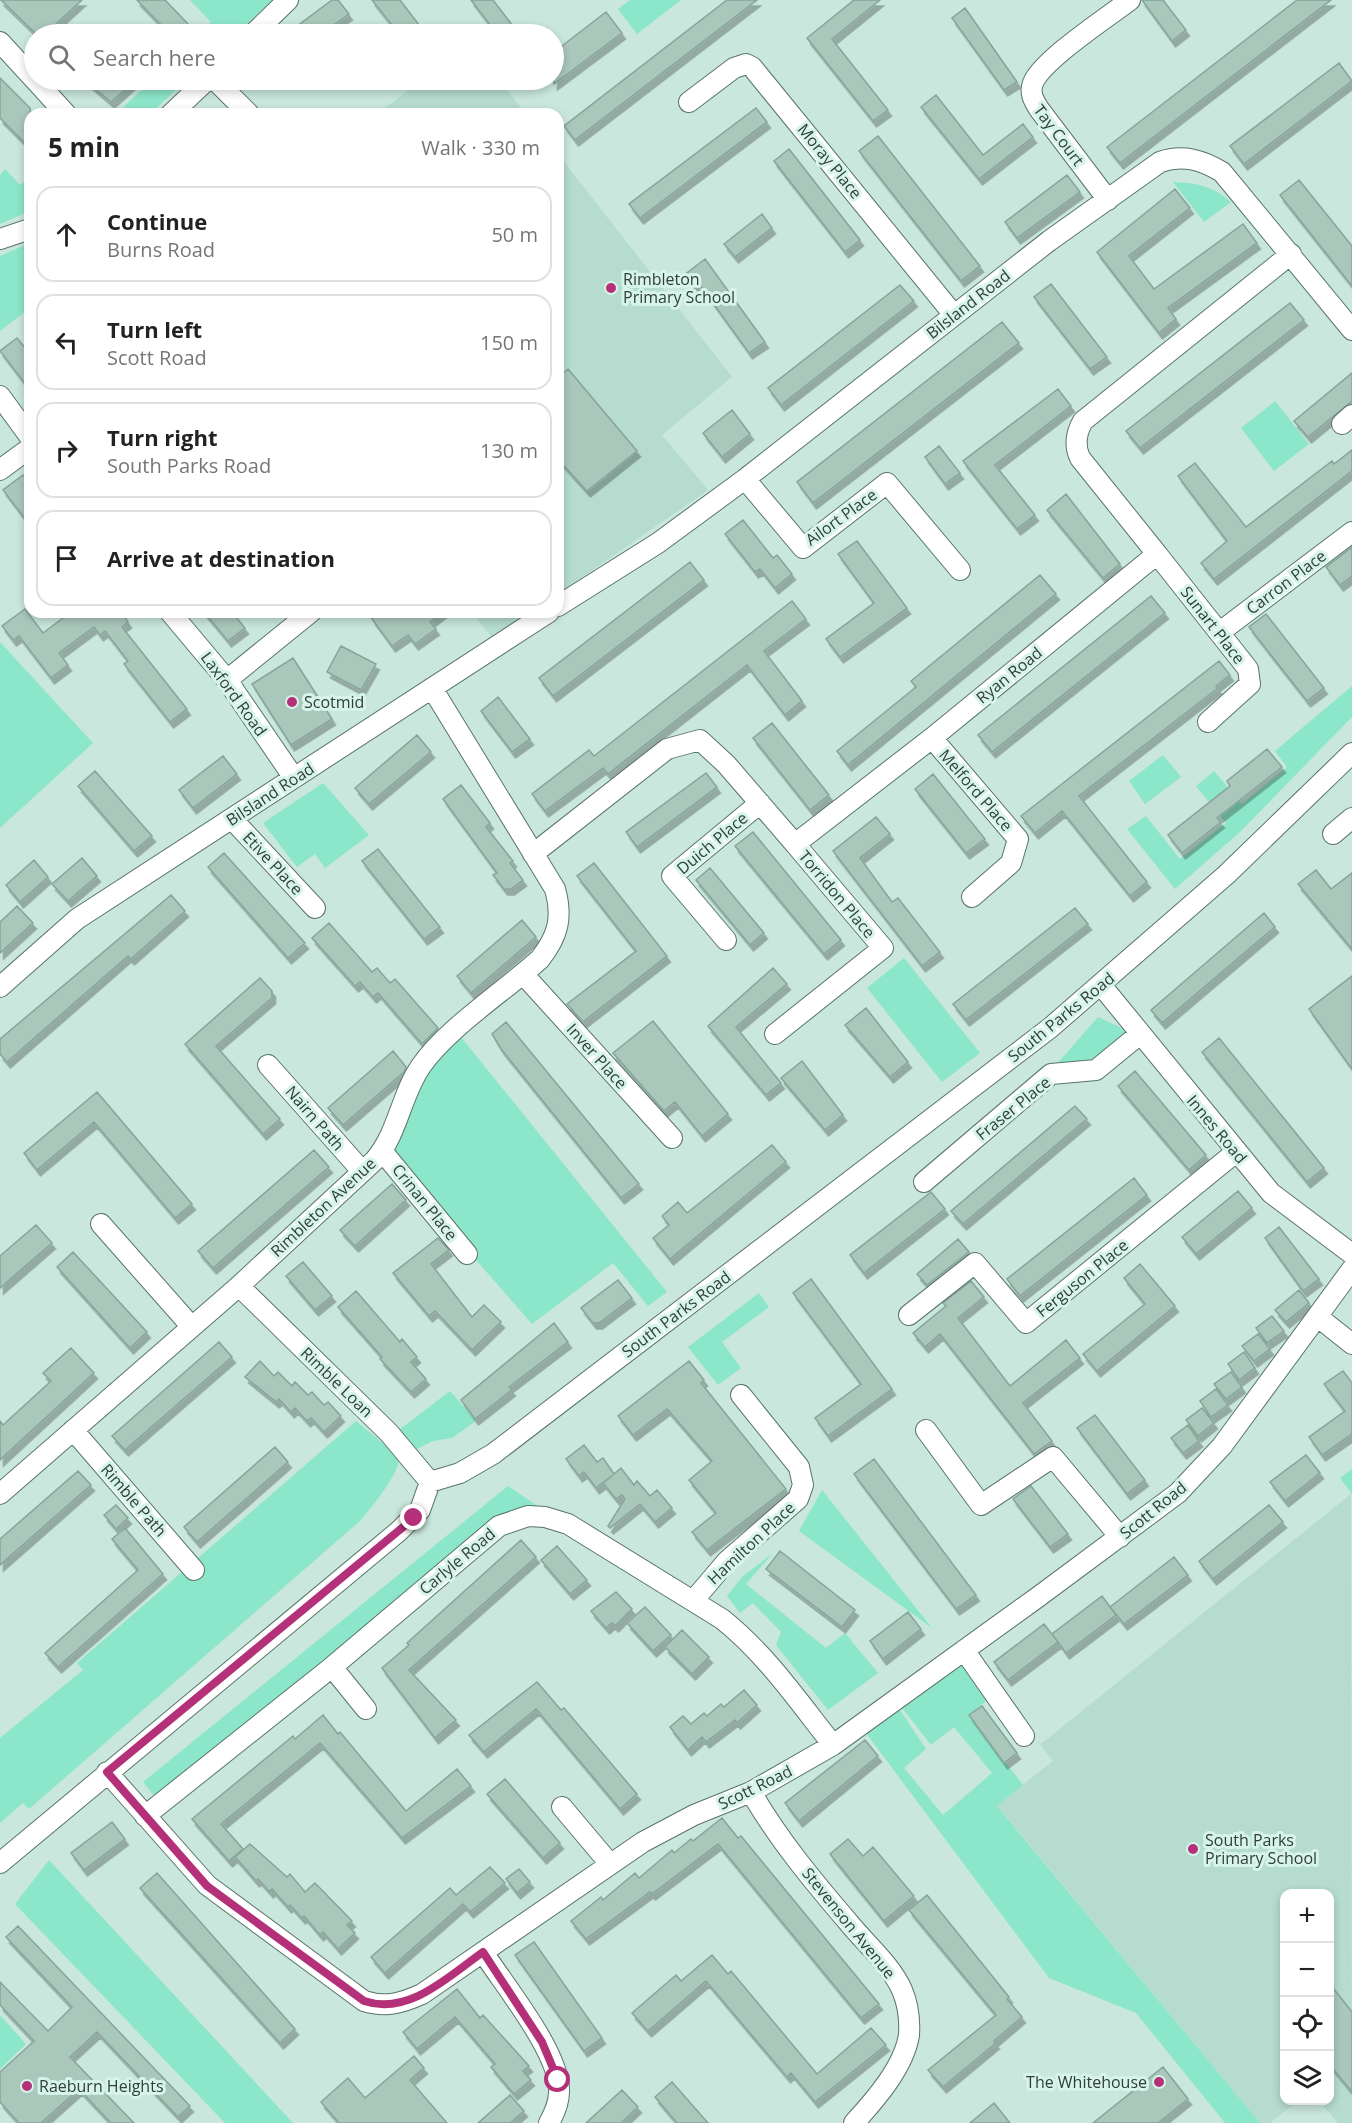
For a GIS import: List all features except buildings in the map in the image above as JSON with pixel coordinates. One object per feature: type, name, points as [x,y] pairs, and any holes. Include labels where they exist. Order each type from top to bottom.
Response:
[{"type":"street","points":[[263,24],[288,0]]},
{"type":"street","name":"Tay Court","points":[[1108,200],[1039,109],[1032,97],[1032,85],[1043,68],[1130,0]]},
{"type":"street","points":[[0,42],[24,67]]},
{"type":"street","name":"Moray Place","points":[[689,102],[734,68],[746,64],[752,67],[954,315]]},
{"type":"street","points":[[45,90],[61,108]]},
{"type":"street","points":[[177,108],[196,90]]},
{"type":"street","points":[[224,90],[243,108]]},
{"type":"street","name":"Bilsland Road","points":[[564,602],[658,543],[745,479],[1049,241],[1160,162],[1174,157],[1199,160],[1222,172],[1352,330]]},
{"type":"street","points":[[0,239],[24,231]]},
{"type":"street","points":[[1157,554],[1080,458],[1076,443],[1078,429],[1091,414],[1291,254]]},
{"type":"street","points":[[0,396],[24,429]]},
{"type":"street","points":[[0,470],[24,452]]},
{"type":"street","name":"Ailort Place","points":[[745,479],[803,548],[887,483],[960,570]]},
{"type":"street","name":"Carron Place","points":[[1220,632],[1352,532]]},
{"type":"street","name":"Sunart Place","points":[[1157,554],[1248,669],[1250,684],[1208,722]]},
{"type":"street","name":"Ryan Road","points":[[795,844],[932,738],[1157,554]]},
{"type":"street","name":"Laxford Road","points":[[176,618],[227,680],[294,778]]},
{"type":"street","points":[[227,680],[304,618]]},
{"type":"street","name":"Bilsland Road","points":[[0,987],[77,919],[540,618]]},
{"type":"street","name":"Rimbleton Avenue","points":[[0,1494],[239,1286],[362,1172],[382,1151],[422,1065],[445,1040],[540,959],[553,942],[560,922],[555,889],[432,688]]},
{"type":"street","name":"Melford Place","points":[[932,738],[1018,839],[1011,863],[972,897]]},
{"type":"street","points":[[533,854],[667,749],[699,740],[726,764],[795,844]]},
{"type":"street","name":"South Parks Road","points":[[430,1482],[460,1473],[493,1454],[991,1074],[1101,985],[1226,875],[1352,753]]},
{"type":"street","name":"Duich Place","points":[[726,940],[672,876],[760,803]]},
{"type":"street","points":[[1333,834],[1352,818]]},
{"type":"street","name":"Etive Place","points":[[232,819],[315,908]]},
{"type":"street","name":"Torridon Place","points":[[776,1034],[883,948],[795,844]]},
{"type":"street","name":"Inver Place","points":[[523,974],[672,1138]]},
{"type":"street","name":"Innes Road","points":[[1101,985],[1271,1193],[1352,1254]]},
{"type":"street","name":"Fraser Place","points":[[924,1182],[1052,1074],[1096,1070],[1140,1034]]},
{"type":"street","name":"Nairn Path","points":[[268,1065],[362,1172]]},
{"type":"street","name":"Crinan Place","points":[[382,1151],[467,1254]]},
{"type":"street","name":"Ferguson Place","points":[[909,1315],[975,1263],[1026,1323],[1236,1152]]},
{"type":"street","points":[[100,1224],[191,1326]]},
{"type":"street","name":"Scott Road","points":[[107,1772],[207,1886],[364,2001],[377,2005],[408,2000],[422,1994],[643,1842],[694,1815],[751,1792],[833,1745],[1120,1537],[1178,1492],[1222,1446],[1352,1269]]},
{"type":"street","name":"Rimble Loan","points":[[239,1286],[381,1425],[430,1482]]},
{"type":"street","points":[[1318,1317],[1352,1344]]},
{"type":"street","name":"Hamilton Place","points":[[693,1601],[727,1561],[785,1514],[802,1492],[802,1476],[799,1467],[741,1395]]},
{"type":"street","name":"Rimble Path","points":[[74,1430],[194,1570]]},
{"type":"street","points":[[926,1430],[981,1505],[1053,1457],[1120,1537]]},
{"type":"street","points":[[0,1863],[406,1524],[420,1510],[430,1482]]},
{"type":"street","name":"Carlyle Road","points":[[145,1816],[332,1667],[480,1540],[499,1526],[528,1516],[545,1517],[568,1524],[693,1601],[745,1637],[833,1745]]},
{"type":"street","points":[[964,1650],[1024,1736]]},
{"type":"street","points":[[332,1667],[366,1709]]},
{"type":"street","name":"Stevenson Avenue","points":[[751,1792],[764,1815],[816,1884],[894,1976],[907,2006],[909,2037],[902,2055],[876,2097],[854,2123]]},
{"type":"street","points":[[562,1807],[610,1864]]},
{"type":"street","points":[[483,1952],[542,2042],[556,2071],[559,2092],[549,2123]]},
{"type":"shaded area","points":[[409,90],[507,90],[521,108],[385,108]]},
{"type":"shaded area","name":"Rimbleton Primary School","points":[[564,162],[732,377],[662,435],[708,490],[564,590]]},
{"type":"shaded area","points":[[476,618],[521,618],[492,637]]},
{"type":"shaded area","name":"South Parks Primary School","points":[[1351,1494],[1352,2123],[1338,2123],[1322,2105],[1334,2105],[1334,1889],[1280,1889],[1280,2105],[1293,2105],[1270,2123],[1260,2123],[997,1805],[1053,1761],[1036,1739],[1041,1744]]},
{"type":"green space","points":[[190,0],[273,0],[247,24],[209,24],[211,22]]},
{"type":"green space","points":[[630,0],[681,0],[637,34],[618,9]]},
{"type":"green space","points":[[141,90],[176,90],[157,108],[122,108]]},
{"type":"green space","points":[[5,169],[20,185],[24,182],[24,214],[0,224],[0,175]]},
{"type":"green space","points":[[1173,182],[1204,186],[1231,202],[1204,222]]},
{"type":"green space","points":[[24,246],[24,313],[0,331],[0,256]]},
{"type":"green space","points":[[1275,401],[1309,444],[1274,471],[1241,428]]},
{"type":"green space","points":[[0,642],[93,743],[0,828]]},
{"type":"green space","points":[[1352,686],[1352,717],[1240,832],[1175,889],[1127,829],[1146,816],[1180,859],[1226,823],[1196,786],[1214,771],[1242,804],[1287,767],[1275,751]]},
{"type":"green space","points":[[1163,755],[1181,777],[1145,804],[1129,781]]},
{"type":"green space","points":[[323,783],[369,835],[325,868],[315,854],[297,867],[263,823]]},
{"type":"green space","points":[[904,958],[980,1053],[942,1082],[867,988]]},
{"type":"green space","points":[[1098,1017],[1128,1031],[1089,1064],[1055,1066]]},
{"type":"green space","points":[[456,1031],[667,1292],[648,1306],[613,1263],[532,1324],[476,1260],[467,1254],[382,1151],[412,1082]]},
{"type":"green space","points":[[759,1293],[769,1307],[722,1342],[741,1368],[718,1385],[688,1347]]},
{"type":"green space","points":[[450,1391],[476,1421],[452,1438],[433,1441],[415,1450],[399,1430]]},
{"type":"green space","points":[[356,1421],[398,1458],[398,1464],[391,1480],[361,1520],[29,1809],[23,1803],[0,1823],[0,1738],[83,1670],[77,1663]]},
{"type":"green space","points":[[1352,1469],[1352,1494],[1340,1478]]},
{"type":"green space","points":[[508,1486],[539,1507],[499,1517],[155,1797],[143,1782]]},
{"type":"green space","points":[[822,1490],[932,1628],[799,1531]]},
{"type":"green space","points":[[773,1553],[746,1584],[826,1648],[845,1633],[878,1673],[828,1710],[776,1645],[781,1632],[753,1603],[740,1613],[727,1596],[742,1577]]},
{"type":"green space","points":[[964,1650],[994,1694],[969,1716],[1023,1785],[997,1806],[1260,2123],[1225,2123],[1136,2013],[1049,1978],[860,1725],[894,1701],[926,1749],[904,1768],[943,1815],[992,1773],[954,1727],[931,1745],[896,1700]]},
{"type":"green space","points":[[49,1860],[293,2123],[225,2123],[15,1904]]},
{"type":"green space","points":[[0,2015],[26,2044],[0,2069]]},
{"type":"place","name":"Rimbleton Primary School","points":[[611,288]]},
{"type":"place","name":"Scotmid","points":[[292,702]]},
{"type":"place","name":"South Parks Primary School","points":[[1193,1849]]},
{"type":"place","name":"The Whitehouse","points":[[1159,2082]]},
{"type":"place","name":"Raeburn Heights","points":[[27,2086]]},
{"type":"route","points":[[414,1518],[107,1772],[207,1886],[364,2001],[377,2005],[393,2005],[408,2000],[422,1994],[483,1952],[542,2042],[550,2056],[558,2080]]}]
